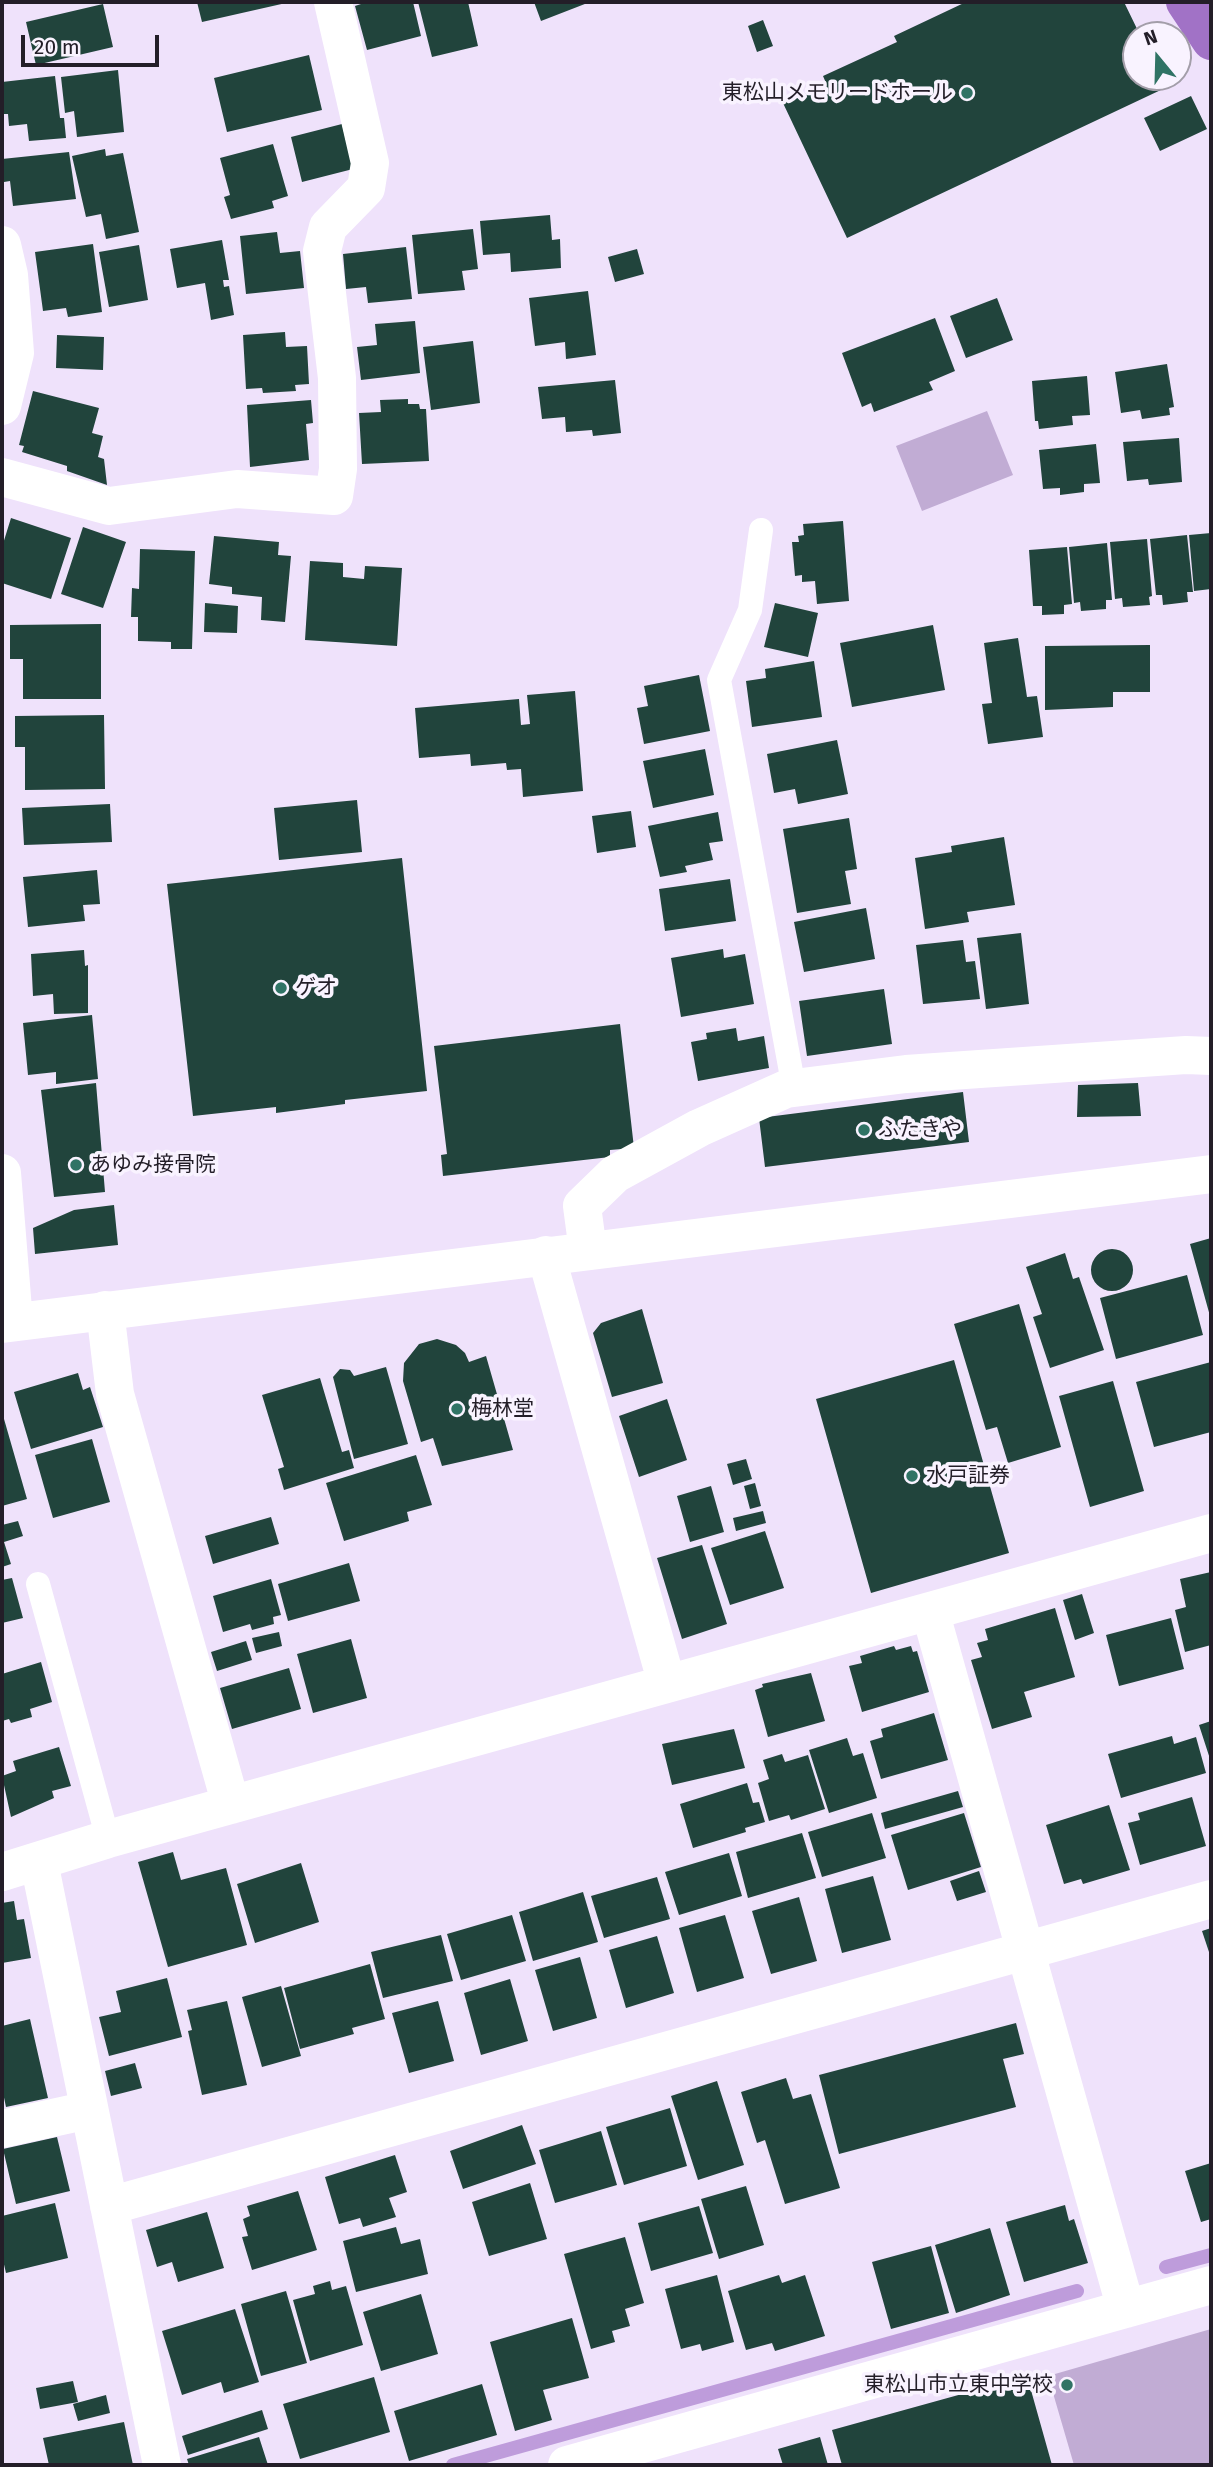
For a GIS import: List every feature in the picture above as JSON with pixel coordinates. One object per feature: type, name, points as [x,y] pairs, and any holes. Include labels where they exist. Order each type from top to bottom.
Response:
[{"type":"highway","points":[[1185,2],[1211,41]]},
{"type":"street","points":[[2,477],[108,506],[237,489],[334,496],[338,469],[337,378],[322,251],[328,227],[366,188],[370,163],[333,2]]},
{"type":"street","points":[[2,245],[9,275],[15,353],[2,407]]},
{"type":"street","points":[[589,1251],[582,1206],[615,1174],[699,1128],[794,1088],[906,1074],[1186,1055],[1211,1056]]},
{"type":"street","points":[[2,1173],[8,1323],[1211,1174]]},
{"type":"street","points":[[546,1255],[667,1684]]},
{"type":"street","points":[[104,1310],[116,1394],[231,1805]]},
{"type":"street","points":[[2,1872],[108,1839],[1211,1533]]},
{"type":"street","points":[[930,1611],[1126,2309]]},
{"type":"street","points":[[38,1862],[162,2465]]},
{"type":"street","points":[[109,2206],[1211,1899]]},
{"type":"street","points":[[2,2129],[89,2110]]},
{"type":"street","points":[[568,2465],[1211,2285]]},
{"type":"lane","points":[[761,530],[750,610],[719,680],[794,1088]]},
{"type":"lane","points":[[38,1584],[108,1839]]},
{"type":"shaded area","points":[[987,411],[1013,475],[922,511],[896,446]]},
{"type":"shaded area","points":[[1211,2329],[1211,2465],[1074,2465],[1048,2376]]},
{"type":"building","points":[[197,2],[286,2],[286,3],[202,22]]},
{"type":"building","points":[[367,2],[413,2],[421,36],[367,50],[355,6]]},
{"type":"building","points":[[418,2],[468,2],[478,46],[432,57]]},
{"type":"building","points":[[534,2],[590,2],[541,21]]},
{"type":"building","points":[[966,2],[1124,2],[1133,21],[1122,21],[1122,91],[1159,91],[847,238],[783,103],[826,83],[823,76],[897,42],[894,36]]},
{"type":"building","points":[[103,4],[113,47],[36,65],[26,22]]},
{"type":"building","points":[[763,20],[773,46],[757,52],[748,26]]},
{"type":"building","points":[[309,55],[322,110],[227,132],[214,78]]},
{"type":"building","points":[[118,70],[124,132],[77,137],[74,111],[65,113],[61,77]]},
{"type":"building","points":[[55,76],[60,118],[64,118],[66,138],[29,141],[27,124],[9,126],[8,114],[2,114],[2,82]]},
{"type":"building","points":[[1191,96],[1207,129],[1160,151],[1144,118]]},
{"type":"building","points":[[342,124],[353,169],[302,182],[291,137]]},
{"type":"building","points":[[273,144],[288,196],[272,201],[274,208],[231,219],[224,197],[230,195],[220,158]]},
{"type":"building","points":[[105,149],[106,156],[123,153],[139,232],[106,239],[101,214],[86,217],[72,156]]},
{"type":"building","points":[[69,152],[76,199],[13,206],[10,181],[4,182],[2,159]]},
{"type":"building","points":[[550,215],[552,240],[560,239],[561,268],[511,272],[510,253],[483,255],[480,221]]},
{"type":"building","points":[[473,229],[478,269],[462,271],[465,290],[418,294],[412,235]]},
{"type":"building","points":[[277,232],[280,253],[300,251],[304,288],[246,294],[240,236]]},
{"type":"building","points":[[222,240],[229,280],[223,280],[224,287],[229,286],[234,315],[211,320],[205,283],[177,288],[170,249]]},
{"type":"building","points":[[93,244],[102,312],[68,317],[66,308],[43,311],[35,252]]},
{"type":"building","points":[[139,245],[148,300],[109,307],[99,252]]},
{"type":"building","points":[[406,247],[412,299],[368,303],[366,287],[346,289],[343,254]]},
{"type":"building","points":[[637,249],[644,274],[615,282],[608,257]]},
{"type":"building","points":[[588,291],[596,355],[566,359],[565,342],[535,346],[529,298]]},
{"type":"building","points":[[997,298],[1013,340],[966,358],[950,316]]},
{"type":"building","points":[[935,318],[955,371],[929,382],[933,390],[874,412],[871,403],[862,407],[842,353]]},
{"type":"building","points":[[415,321],[420,373],[361,380],[357,347],[377,345],[375,324]]},
{"type":"building","points":[[285,332],[286,347],[307,346],[309,384],[295,385],[296,391],[263,393],[262,388],[246,389],[243,335]]},
{"type":"building","points":[[57,335],[104,337],[103,370],[56,368]]},
{"type":"building","points":[[473,341],[480,403],[431,410],[423,347]]},
{"type":"building","points":[[1167,364],[1174,407],[1169,408],[1170,415],[1142,419],[1140,410],[1121,413],[1115,372]]},
{"type":"building","points":[[1087,376],[1090,415],[1072,416],[1073,425],[1039,429],[1038,421],[1035,421],[1032,381]]},
{"type":"building","points":[[615,380],[621,433],[593,436],[592,430],[566,432],[565,417],[542,419],[538,387]]},
{"type":"building","points":[[33,391],[99,408],[92,433],[103,436],[98,457],[104,459],[107,485],[67,471],[67,466],[22,452],[24,446],[19,445]]},
{"type":"building","points":[[408,399],[408,404],[419,404],[420,409],[426,409],[429,461],[362,464],[359,413],[381,412],[380,400]]},
{"type":"building","points":[[311,400],[313,423],[306,424],[309,460],[250,467],[247,405]]},
{"type":"building","points":[[1179,438],[1182,482],[1149,485],[1148,479],[1127,481],[1123,442]]},
{"type":"building","points":[[1096,444],[1100,483],[1084,484],[1084,492],[1060,495],[1060,488],[1043,489],[1039,450]]},
{"type":"building","points":[[11,518],[71,538],[51,599],[2,583],[2,547]]},
{"type":"building","points":[[843,521],[849,601],[817,604],[815,581],[802,582],[802,575],[795,576],[792,542],[799,542],[798,536],[804,535],[803,524]]},
{"type":"building","points":[[83,527],[126,542],[103,608],[61,594]]},
{"type":"building","points":[[1211,533],[1211,589],[1194,591],[1189,535]]},
{"type":"building","points":[[1187,535],[1193,592],[1187,592],[1188,602],[1163,605],[1162,595],[1156,595],[1150,539]]},
{"type":"building","points":[[214,536],[279,542],[278,555],[291,556],[285,622],[261,620],[262,597],[232,594],[232,587],[209,584]]},
{"type":"building","points":[[1147,539],[1152,596],[1149,597],[1150,605],[1123,607],[1122,598],[1115,599],[1110,542]]},
{"type":"building","points":[[1107,543],[1112,600],[1106,600],[1106,609],[1081,611],[1080,602],[1074,603],[1069,547]]},
{"type":"building","points":[[1067,547],[1072,604],[1064,605],[1064,614],[1042,615],[1042,606],[1033,606],[1029,550]]},
{"type":"building","points":[[140,549],[195,551],[192,649],[171,649],[171,642],[138,641],[138,617],[131,617],[132,588],[139,589]]},
{"type":"building","points":[[310,561],[343,563],[343,577],[364,579],[365,566],[402,568],[397,646],[305,640]]},
{"type":"building","points":[[205,603],[238,606],[237,633],[204,632]]},
{"type":"building","points":[[775,603],[818,613],[808,657],[764,647]]},
{"type":"building","points":[[101,624],[101,699],[23,699],[23,659],[10,659],[10,625]]},
{"type":"building","points":[[933,625],[945,690],[852,707],[840,643]]},
{"type":"building","points":[[1018,638],[1027,697],[1037,696],[1043,737],[988,744],[982,704],[992,703],[984,643]]},
{"type":"building","points":[[1150,645],[1150,692],[1113,692],[1113,707],[1045,710],[1045,646]]},
{"type":"building","points":[[814,661],[822,717],[752,727],[746,681],[766,678],[765,669]]},
{"type":"building","points":[[699,675],[710,731],[644,744],[637,708],[648,706],[644,686]]},
{"type":"building","points":[[575,691],[583,791],[523,797],[521,769],[507,770],[506,763],[471,766],[470,754],[419,758],[415,708],[519,699],[521,725],[530,724],[527,695]]},
{"type":"building","points":[[104,715],[105,789],[25,790],[25,747],[15,747],[15,716]]},
{"type":"building","points":[[837,740],[848,794],[798,804],[795,789],[774,793],[767,754]]},
{"type":"building","points":[[705,749],[714,795],[653,808],[643,761]]},
{"type":"building","points":[[357,800],[362,852],[279,860],[274,808]]},
{"type":"building","points":[[110,804],[112,842],[24,845],[22,808]]},
{"type":"building","points":[[631,811],[636,847],[597,853],[592,816]]},
{"type":"building","points":[[718,812],[723,841],[709,843],[713,860],[685,866],[687,872],[660,877],[648,826]]},
{"type":"building","points":[[849,818],[857,869],[845,871],[851,904],[797,913],[783,829]]},
{"type":"building","points":[[1004,837],[1015,905],[967,912],[969,922],[925,929],[915,858],[952,852],[951,846]]},
{"type":"building","points":[[402,858],[427,1091],[345,1100],[345,1104],[276,1113],[276,1107],[193,1116],[167,884]]},
{"type":"building","points":[[97,870],[100,904],[83,905],[85,921],[28,927],[23,877]]},
{"type":"building","points":[[730,879],[736,921],[665,931],[659,889]]},
{"type":"building","points":[[866,908],[875,959],[804,972],[794,922]]},
{"type":"building","points":[[1021,933],[1029,1004],[986,1009],[977,938]]},
{"type":"building","points":[[963,940],[966,962],[975,961],[980,999],[923,1004],[916,945]]},
{"type":"building","points":[[723,949],[724,958],[745,954],[754,1004],[681,1017],[671,958]]},
{"type":"building","points":[[84,950],[85,966],[88,965],[88,1013],[54,1014],[53,994],[33,996],[31,954]]},
{"type":"building","points":[[884,989],[892,1044],[807,1056],[799,1001]]},
{"type":"building","points":[[92,1015],[98,1079],[56,1084],[56,1072],[28,1075],[23,1023]]},
{"type":"building","points":[[620,1024],[634,1148],[610,1150],[610,1157],[443,1176],[441,1155],[447,1154],[434,1046]]},
{"type":"building","points":[[736,1028],[738,1041],[764,1036],[769,1068],[698,1081],[691,1042],[707,1039],[706,1033]]},
{"type":"building","name":"あゆみ接骨院","points":[[96,1083],[105,1192],[54,1197],[41,1090]]},
{"type":"building","points":[[1138,1083],[1141,1116],[1077,1117],[1078,1085]]},
{"type":"building","name":"ふたきや","points":[[963,1092],[969,1142],[765,1167],[759,1118]]},
{"type":"building","points":[[114,1205],[118,1245],[35,1254],[33,1228],[74,1210]]},
{"type":"building","points":[[1211,1238],[1211,1316],[1210,1316],[1190,1244]]},
{"type":"building","points":[[1112,1249],[1127,1255],[1133,1270],[1127,1285],[1112,1291],[1097,1285],[1091,1270],[1097,1255]]},
{"type":"building","points":[[1065,1253],[1073,1279],[1079,1277],[1104,1350],[1050,1368],[1033,1317],[1042,1314],[1026,1267]]},
{"type":"building","points":[[1187,1275],[1203,1335],[1116,1359],[1100,1298]]},
{"type":"building","points":[[1019,1304],[1061,1447],[1008,1463],[997,1427],[986,1430],[954,1324]]},
{"type":"building","points":[[642,1309],[663,1383],[612,1397],[593,1333],[601,1323]]},
{"type":"building","name":"梅林堂","points":[[437,1339],[456,1345],[465,1353],[469,1362],[486,1356],[513,1450],[442,1466],[433,1438],[421,1442],[403,1381],[404,1363],[419,1344]]},
{"type":"building","name":"水戸証券","points":[[954,1360],[1009,1553],[871,1593],[816,1399]]},
{"type":"building","points":[[1211,1362],[1211,1432],[1154,1447],[1136,1382]]},
{"type":"building","points":[[386,1367],[408,1444],[354,1459],[333,1377],[340,1369],[350,1370],[354,1376]]},
{"type":"building","points":[[78,1373],[83,1390],[90,1387],[103,1427],[31,1449],[14,1392]]},
{"type":"building","points":[[320,1378],[342,1452],[349,1450],[354,1468],[284,1490],[278,1469],[284,1467],[262,1395]]},
{"type":"building","points":[[1113,1381],[1144,1491],[1090,1507],[1059,1396]]},
{"type":"building","points":[[667,1399],[687,1460],[639,1477],[619,1416]]},
{"type":"building","points":[[2,1412],[27,1499],[2,1506]]},
{"type":"building","points":[[92,1439],[110,1502],[53,1518],[35,1455]]},
{"type":"building","points":[[416,1455],[432,1505],[407,1512],[409,1521],[344,1541],[326,1483]]},
{"type":"building","points":[[746,1459],[752,1479],[733,1485],[727,1464]]},
{"type":"building","points":[[755,1483],[761,1506],[750,1509],[744,1486]]},
{"type":"building","points":[[711,1486],[724,1532],[690,1542],[677,1496]]},
{"type":"building","points":[[763,1511],[766,1523],[736,1531],[733,1518]]},
{"type":"building","points":[[271,1517],[279,1544],[213,1564],[205,1536]]},
{"type":"building","points":[[18,1521],[23,1536],[4,1542],[11,1564],[2,1567],[2,1525]]},
{"type":"building","points":[[765,1531],[784,1588],[730,1605],[711,1548]]},
{"type":"building","points":[[702,1545],[727,1624],[682,1639],[657,1558]]},
{"type":"building","points":[[349,1563],[360,1601],[288,1621],[278,1584]]},
{"type":"building","points":[[1211,1572],[1211,1645],[1185,1652],[1175,1610],[1186,1607],[1180,1579]]},
{"type":"building","points":[[12,1578],[23,1618],[2,1623],[2,1580]]},
{"type":"building","points":[[271,1579],[281,1615],[273,1617],[274,1624],[252,1630],[250,1624],[223,1632],[213,1596]]},
{"type":"building","points":[[1082,1594],[1094,1633],[1075,1640],[1063,1600]]},
{"type":"building","points":[[1055,1608],[1075,1677],[1024,1692],[1032,1717],[992,1729],[971,1660],[982,1657],[977,1643],[988,1640],[985,1629]]},
{"type":"building","points":[[1171,1618],[1184,1669],[1119,1686],[1106,1635]]},
{"type":"building","points":[[279,1632],[282,1646],[256,1653],[252,1638]]},
{"type":"building","points":[[351,1639],[367,1698],[313,1713],[297,1654]]},
{"type":"building","points":[[246,1641],[252,1660],[217,1671],[211,1652]]},
{"type":"building","points":[[894,1646],[896,1650],[911,1646],[913,1652],[917,1651],[929,1692],[862,1712],[849,1666],[862,1663],[860,1656]]},
{"type":"building","points":[[41,1662],[52,1702],[30,1709],[32,1717],[11,1723],[9,1719],[2,1721],[2,1674]]},
{"type":"building","points":[[289,1668],[301,1709],[232,1729],[220,1688]]},
{"type":"building","points":[[811,1673],[825,1721],[768,1737],[755,1690],[763,1687],[762,1684]]},
{"type":"building","points":[[934,1713],[948,1760],[881,1779],[870,1741],[883,1737],[881,1729]]},
{"type":"building","points":[[1211,1721],[1211,1762],[1199,1725]]},
{"type":"building","points":[[734,1729],[745,1768],[672,1785],[662,1744]]},
{"type":"building","points":[[1172,1736],[1174,1744],[1196,1737],[1206,1773],[1121,1798],[1108,1754]]},
{"type":"building","points":[[847,1738],[853,1756],[863,1753],[877,1798],[829,1813],[809,1750]]},
{"type":"building","points":[[59,1747],[71,1786],[52,1791],[54,1798],[11,1817],[2,1776],[16,1771],[13,1761]]},
{"type":"building","points":[[782,1754],[785,1762],[808,1755],[825,1809],[791,1820],[789,1815],[769,1821],[758,1783],[769,1779],[763,1760]]},
{"type":"building","points":[[747,1783],[753,1803],[759,1802],[765,1822],[745,1828],[746,1832],[693,1848],[680,1804]]},
{"type":"building","points":[[958,1791],[963,1807],[885,1829],[881,1813]]},
{"type":"building","points":[[1192,1797],[1206,1846],[1140,1865],[1128,1823],[1140,1820],[1138,1813]]},
{"type":"building","points":[[1109,1805],[1130,1870],[1083,1884],[1081,1879],[1064,1884],[1046,1825]]},
{"type":"building","points":[[872,1813],[886,1858],[822,1877],[808,1832]]},
{"type":"building","points":[[964,1813],[981,1867],[908,1890],[891,1835]]},
{"type":"building","points":[[802,1833],[816,1878],[748,1898],[736,1852]]},
{"type":"building","points":[[173,1852],[181,1880],[226,1868],[247,1945],[168,1967],[138,1862]]},
{"type":"building","points":[[729,1853],[742,1896],[679,1915],[665,1872]]},
{"type":"building","points":[[301,1863],[319,1922],[255,1943],[237,1884]]},
{"type":"building","points":[[979,1871],[986,1892],[957,1901],[950,1881]]},
{"type":"building","points":[[873,1876],[891,1940],[842,1953],[825,1889]]},
{"type":"building","points":[[657,1877],[670,1919],[604,1938],[591,1896]]},
{"type":"building","points":[[583,1892],[598,1942],[533,1961],[519,1912]]},
{"type":"building","points":[[799,1897],[817,1961],[771,1974],[752,1911]]},
{"type":"building","points":[[14,1901],[17,1920],[24,1919],[31,1958],[2,1963],[2,1903]]},
{"type":"building","points":[[512,1915],[526,1961],[461,1980],[447,1934]]},
{"type":"building","points":[[725,1915],[744,1978],[697,1992],[679,1928]]},
{"type":"building","points":[[1211,1928],[1211,1958],[1202,1931]]},
{"type":"building","points":[[441,1935],[453,1981],[383,1998],[371,1952]]},
{"type":"building","points":[[657,1936],[674,1993],[626,2008],[609,1950]]},
{"type":"building","points":[[580,1957],[597,2018],[553,2031],[535,1970]]},
{"type":"building","points":[[370,1964],[385,2019],[352,2028],[354,2034],[300,2049],[284,1988]]},
{"type":"building","points":[[167,1978],[182,2037],[109,2056],[99,2017],[121,2012],[116,1991]]},
{"type":"building","points":[[510,1979],[528,2041],[481,2055],[464,1993]]},
{"type":"building","points":[[281,1986],[301,2056],[262,2067],[242,1997]]},
{"type":"building","points":[[227,2001],[247,2085],[202,2095],[188,2031],[192,2030],[187,2010]]},
{"type":"building","points":[[438,2001],[454,2061],[409,2073],[392,2013]]},
{"type":"building","points":[[30,2019],[48,2098],[6,2107],[2,2088],[2,2026]]},
{"type":"building","points":[[1016,2023],[1024,2054],[1003,2059],[1016,2107],[839,2154],[819,2075]]},
{"type":"building","points":[[135,2063],[142,2088],[111,2096],[105,2071]]},
{"type":"building","points":[[786,2078],[793,2099],[811,2094],[840,2188],[785,2204],[765,2140],[757,2143],[741,2092]]},
{"type":"building","points":[[717,2081],[744,2165],[698,2180],[671,2096]]},
{"type":"building","points":[[670,2108],[687,2166],[624,2185],[606,2127]]},
{"type":"building","points":[[522,2125],[536,2164],[463,2189],[450,2151]]},
{"type":"building","points":[[601,2131],[617,2185],[555,2203],[539,2150]]},
{"type":"building","points":[[57,2137],[70,2191],[16,2204],[3,2149]]},
{"type":"building","points":[[395,2155],[407,2192],[389,2198],[396,2217],[363,2227],[360,2218],[339,2224],[325,2177]]},
{"type":"building","points":[[1211,2163],[1211,2219],[1201,2222],[1185,2171]]},
{"type":"building","points":[[530,2183],[547,2239],[489,2256],[472,2202]]},
{"type":"building","points":[[746,2186],[764,2245],[719,2259],[701,2199]]},
{"type":"building","points":[[298,2191],[317,2250],[252,2270],[242,2237],[248,2236],[243,2219],[250,2216],[247,2206]]},
{"type":"building","points":[[55,2203],[68,2258],[6,2273],[2,2256],[2,2216]]},
{"type":"building","points":[[1065,2205],[1069,2221],[1074,2219],[1088,2263],[1024,2282],[1006,2222]]},
{"type":"building","points":[[699,2206],[713,2253],[651,2271],[638,2223]]},
{"type":"building","points":[[207,2212],[224,2268],[178,2282],[172,2262],[157,2267],[146,2230]]},
{"type":"building","points":[[396,2227],[401,2244],[420,2239],[428,2274],[356,2292],[343,2241]]},
{"type":"building","points":[[990,2228],[1010,2295],[956,2313],[935,2245]]},
{"type":"building","points":[[625,2237],[644,2303],[625,2309],[630,2326],[612,2331],[615,2342],[591,2349],[564,2254]]},
{"type":"building","points":[[931,2246],[949,2313],[891,2329],[872,2262]]},
{"type":"building","points":[[717,2275],[734,2342],[702,2351],[700,2344],[681,2349],[665,2289]]},
{"type":"building","points":[[779,2275],[782,2283],[805,2275],[825,2336],[775,2351],[772,2343],[746,2350],[728,2291]]},
{"type":"building","points":[[330,2281],[332,2290],[346,2286],[363,2345],[310,2361],[293,2300],[315,2294],[313,2286]]},
{"type":"building","points":[[286,2291],[307,2363],[261,2376],[241,2304]]},
{"type":"building","points":[[421,2294],[438,2354],[381,2371],[363,2312]]},
{"type":"building","points":[[235,2309],[259,2382],[224,2393],[221,2382],[182,2395],[162,2331]]},
{"type":"building","points":[[572,2318],[589,2378],[543,2390],[552,2420],[515,2431],[490,2342]]},
{"type":"building","points":[[1027,2376],[1052,2465],[842,2465],[832,2430]]},
{"type":"building","points":[[374,2377],[390,2432],[300,2459],[283,2404]]},
{"type":"building","points":[[73,2381],[78,2402],[40,2409],[36,2388]]},
{"type":"building","points":[[482,2384],[497,2435],[409,2461],[394,2411]]},
{"type":"building","points":[[106,2395],[110,2413],[78,2421],[73,2404]]},
{"type":"building","points":[[262,2410],[268,2429],[188,2455],[182,2436]]},
{"type":"building","points":[[124,2422],[133,2465],[49,2465],[43,2438]]},
{"type":"building","points":[[259,2437],[268,2465],[189,2465],[187,2459]]},
{"type":"building","points":[[820,2437],[828,2465],[783,2465],[778,2449]]},
{"type":"waterway","points":[[1166,2267],[1211,2255]]},
{"type":"waterway","points":[[453,2465],[1077,2291]]},
{"type":"place","name":"東松山メモリードホール","points":[[967,93]]},
{"type":"place","name":"ゲオ","points":[[281,988]]},
{"type":"place","name":"ふたきや","points":[[864,1130]]},
{"type":"place","name":"あゆみ接骨院","points":[[76,1165]]},
{"type":"place","name":"梅林堂","points":[[457,1409]]},
{"type":"place","name":"水戸証券","points":[[912,1476]]},
{"type":"place","name":"東松山市立東中学校","points":[[1067,2385]]}]
